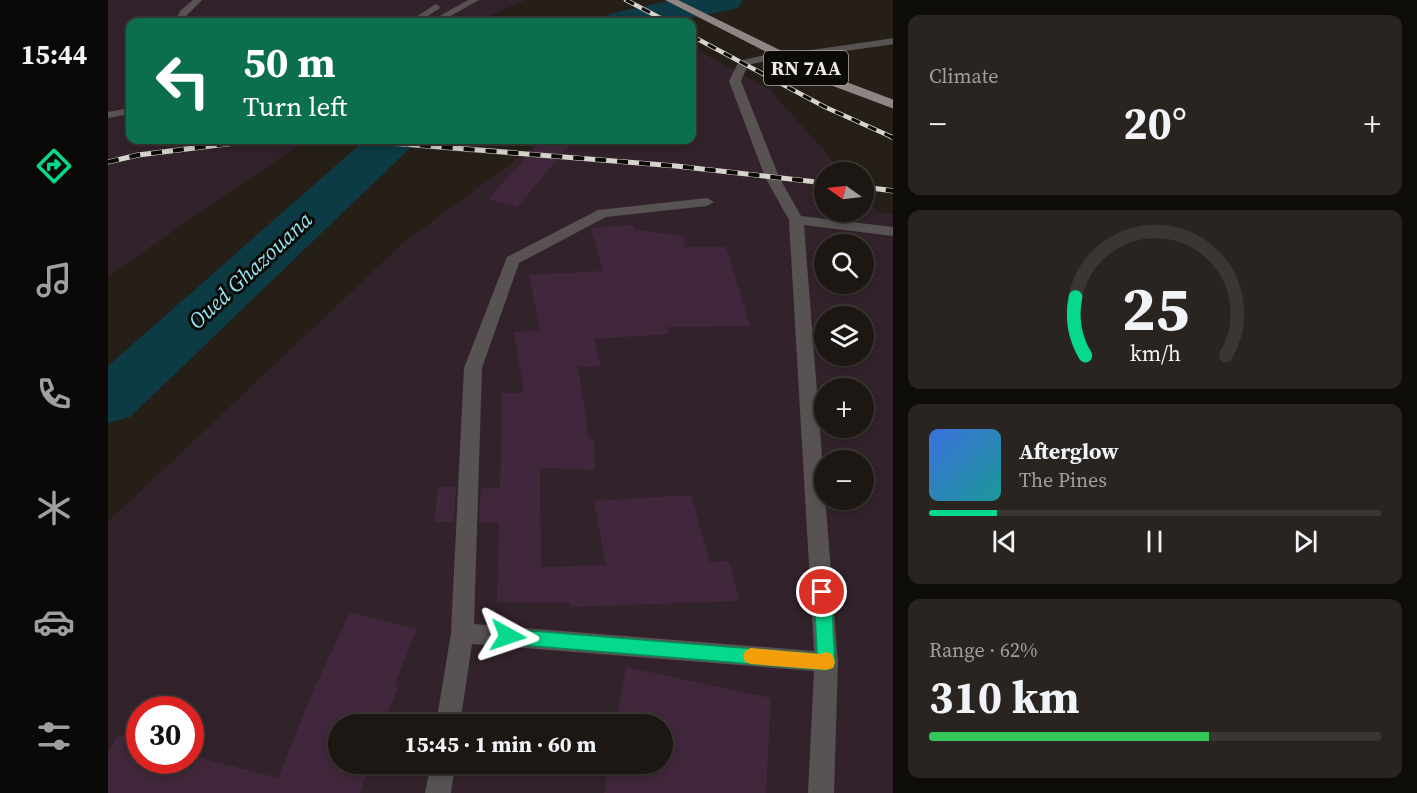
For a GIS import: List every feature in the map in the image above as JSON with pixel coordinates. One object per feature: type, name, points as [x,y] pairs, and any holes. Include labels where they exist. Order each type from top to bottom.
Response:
[{"type":"main road","name":"RN 7AA","points":[[670,0],[837,83],[893,105]]},
{"type":"street","points":[[821,793],[826,662],[796,220],[772,177],[735,81],[743,63],[893,41]]},
{"type":"street","points":[[450,714],[462,633],[473,368],[512,260],[603,213],[707,202]]},
{"type":"street","points":[[796,220],[893,232]]},
{"type":"street","points":[[462,633],[826,662]]},
{"type":"street","points":[[438,793],[441,774]]},
{"type":"lane","points":[[180,18],[198,0]]},
{"type":"lane","points":[[441,18],[475,0]]},
{"type":"lane","points":[[419,18],[436,7]]},
{"type":"lane","points":[[108,115],[126,112]]},
{"type":"lane","points":[[404,144],[516,153]]},
{"type":"shaded area","points":[[108,0],[525,0],[485,18],[126,18],[126,144],[300,144],[108,276]]},
{"type":"shaded area","points":[[696,49],[770,90],[834,162],[814,162],[814,222],[874,222],[874,207],[878,212],[893,214],[893,793],[108,793],[108,522],[402,244],[537,144],[696,144]]},
{"type":"building","points":[[538,144],[570,144],[517,207],[488,199]]},
{"type":"building","points":[[633,225],[635,230],[685,236],[683,247],[726,247],[750,326],[667,327],[669,334],[594,339],[601,366],[578,367],[589,439],[594,439],[595,470],[540,468],[541,567],[606,565],[594,501],[691,495],[710,562],[729,561],[739,601],[571,607],[570,603],[497,602],[499,523],[479,523],[481,488],[500,488],[502,393],[524,393],[514,332],[540,330],[529,275],[603,271],[591,228]]},
{"type":"building","points":[[438,487],[456,487],[454,522],[434,522]]},
{"type":"building","points":[[350,612],[417,629],[394,686],[398,687],[387,714],[328,714],[328,774],[367,774],[360,793],[108,793],[108,753],[118,735],[126,737],[126,774],[204,774],[204,759],[278,778],[309,700]]},
{"type":"building","points":[[626,667],[771,698],[766,793],[604,793],[607,774],[673,774],[673,714],[618,714]]},
{"type":"waterway","name":"Oued Ghazouana","points":[[641,18],[725,0]]},
{"type":"waterway","name":"Oued Ghazouana","points":[[108,401],[388,144]]},
{"type":"railway","points":[[626,0],[660,18]]},
{"type":"railway","points":[[696,38],[825,107],[893,138]]},
{"type":"railway","points":[[108,162],[138,155],[227,144]]},
{"type":"railway","points":[[404,144],[676,166],[814,182]]},
{"type":"railway","points":[[874,188],[893,191]]},
{"type":"slow traffic","points":[[751,656],[826,662],[826,659]]},
{"type":"route","points":[[508,636],[826,662],[822,592]]}]
